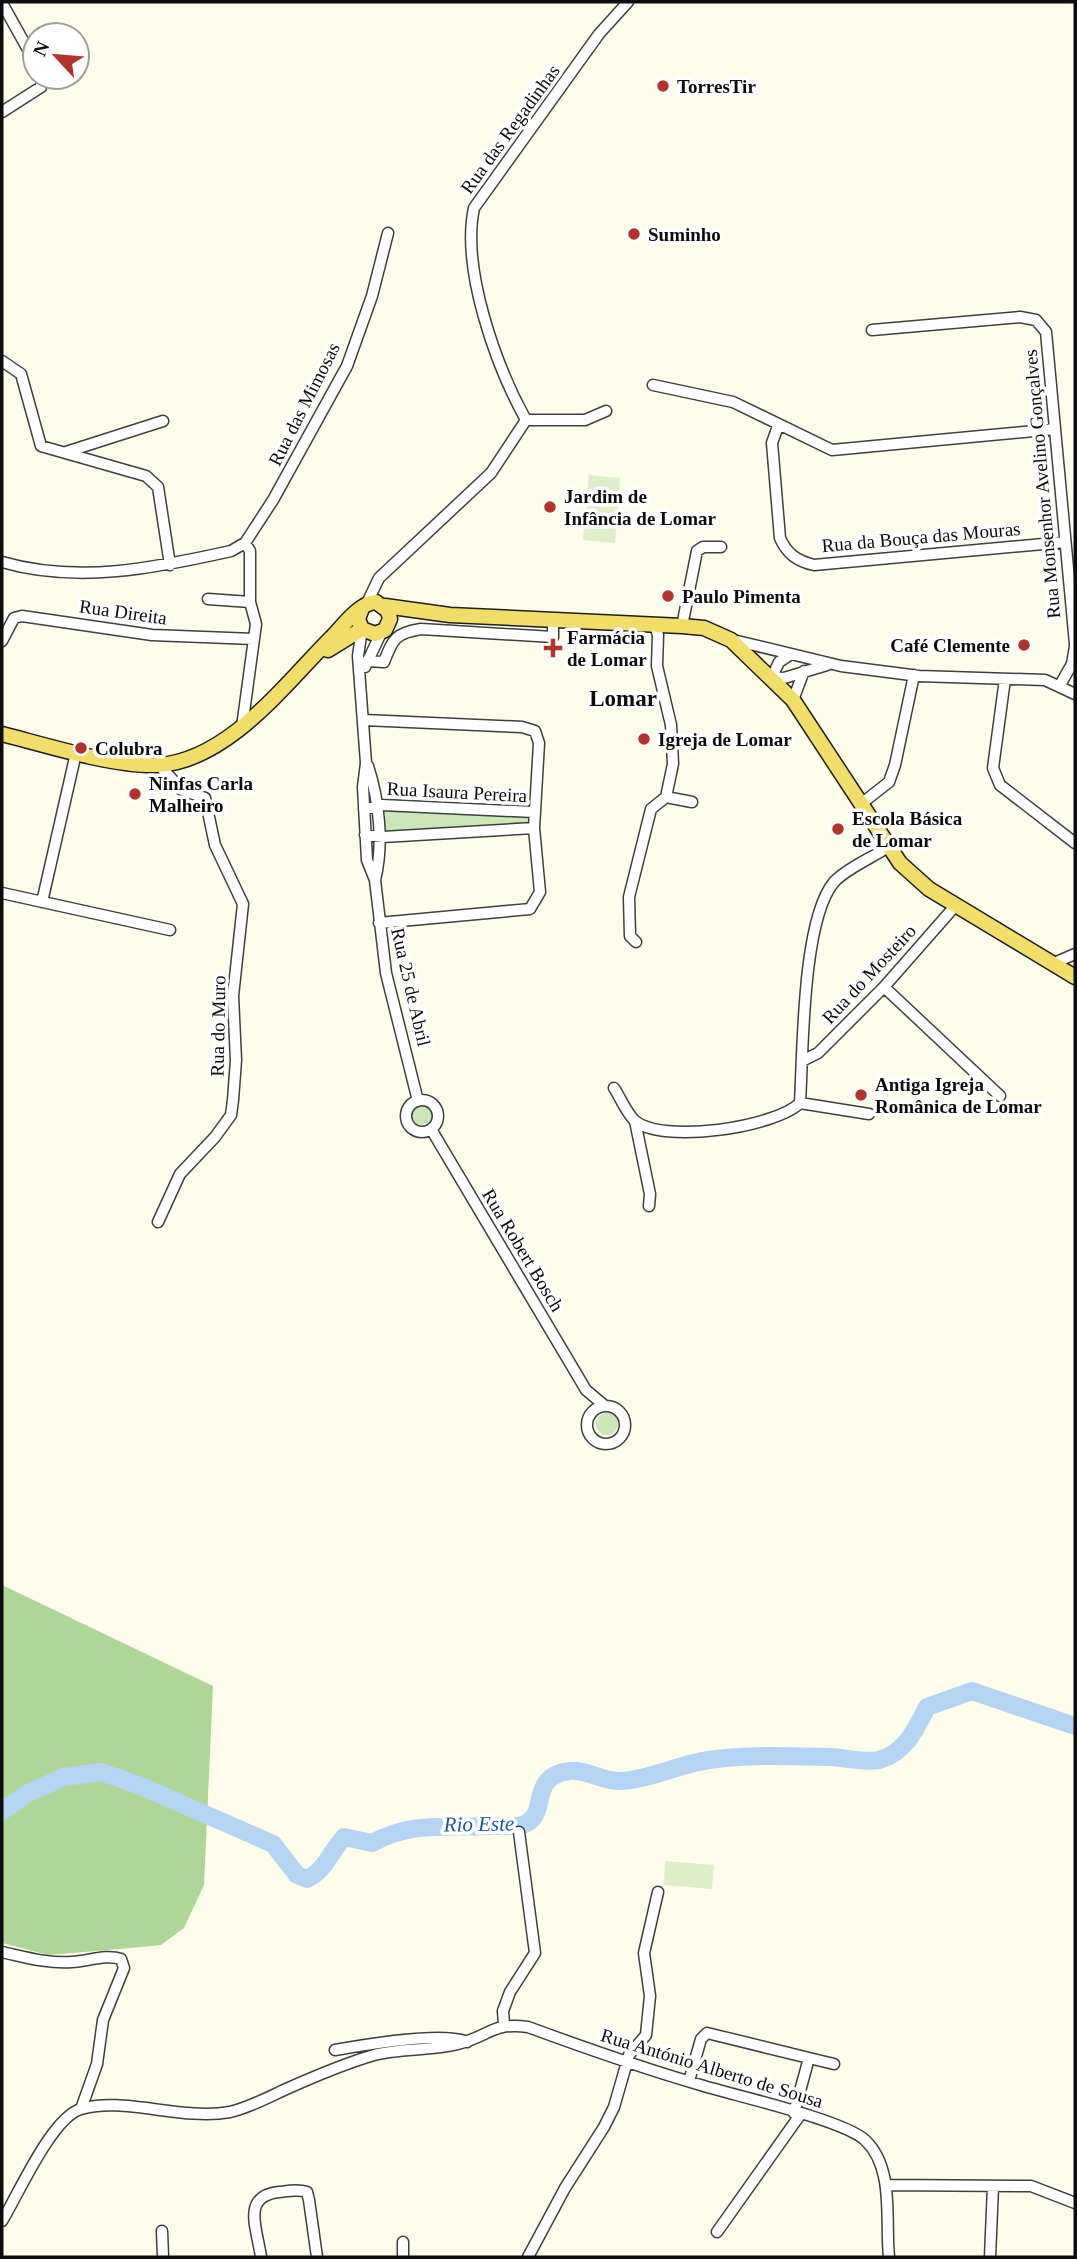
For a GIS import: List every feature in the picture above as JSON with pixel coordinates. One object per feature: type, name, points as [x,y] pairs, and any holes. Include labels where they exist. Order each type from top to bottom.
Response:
[{"type":"main road","points":[[383,605],[390,619],[384,629]]},
{"type":"main road","points":[[2,734],[76,753],[159,765],[210,748],[242,727],[364,606],[383,605],[450,615],[704,628],[731,640],[793,700],[900,863],[929,889],[1075,977]]},
{"type":"main road","points":[[364,606],[358,619],[362,629],[371,634],[415,618],[450,615]]},
{"type":"main road","points":[[300,671],[362,629]]},
{"type":"street","name":"Rua das Regadinhas","points":[[526,420],[514,398],[494,345],[477,281],[469,231],[474,208],[488,184],[523,143],[599,34],[628,2]]},
{"type":"street","points":[[2,3],[21,37]]},
{"type":"street","points":[[2,111],[37,91]]},
{"type":"street","name":"Rua das Mimosas","points":[[245,543],[273,500],[347,366],[372,296],[388,233]]},
{"type":"street","name":"Rua Monsenhor Avelino Gonçalves","points":[[872,330],[1020,317],[1036,320],[1046,332],[1075,645],[1072,664],[1060,685]]},
{"type":"street","points":[[2,361],[21,374],[41,446],[146,476],[158,487],[170,565]]},
{"type":"street","points":[[653,385],[733,402],[831,450],[1055,429]]},
{"type":"street","points":[[364,606],[379,578],[491,473],[526,420],[584,420],[606,411]]},
{"type":"street","points":[[64,453],[163,421]]},
{"type":"street","name":"Rua da Bouça das Mouras","points":[[778,426],[772,443],[780,538],[785,549],[804,563],[814,565],[1065,542]]},
{"type":"street","points":[[2,562],[35,572],[131,571],[231,551],[245,543],[250,551],[250,601],[256,624],[242,727]]},
{"type":"street","points":[[681,626],[697,551],[703,547],[721,547]]},
{"type":"street","points":[[383,605],[379,592],[392,568]]},
{"type":"street","points":[[208,599],[250,601]]},
{"type":"street","name":"Rua Direita","points":[[2,641],[14,618],[22,616],[152,635],[254,639]]},
{"type":"street","points":[[324,653],[346,648],[363,659],[384,662],[393,641],[402,632],[422,629],[553,637],[553,619]]},
{"type":"street","points":[[636,942],[630,936],[629,897],[651,809],[666,797],[673,764],[671,725],[657,666],[658,635],[654,624]]},
{"type":"street","name":"Rua 25 de Abril","points":[[362,629],[361,677],[366,762],[376,805],[379,837],[379,862],[375,880]]},
{"type":"street","points":[[363,659],[384,629]]},
{"type":"street","points":[[731,640],[830,664],[914,675],[1045,680],[1075,694]]},
{"type":"street","points":[[791,654],[779,662],[772,677],[784,678],[830,664]]},
{"type":"street","points":[[793,700],[804,671]]},
{"type":"street","points":[[861,804],[889,782],[914,675]]},
{"type":"street","points":[[1005,679],[993,768],[996,776],[1000,785],[1075,843]]},
{"type":"street","points":[[364,720],[522,727],[535,731],[539,743],[534,812]]},
{"type":"street","points":[[42,902],[76,753]]},
{"type":"street","name":"Rua 25 de Abril","points":[[366,762],[362,787],[367,860],[375,880],[386,972],[418,1101]]},
{"type":"street","name":"Rua do Muro","points":[[159,765],[182,790],[205,798],[209,805],[210,831],[215,845],[243,897],[233,996],[236,1060],[231,1115],[215,1137],[180,1174],[159,1222]]},
{"type":"street","points":[[666,797],[692,802]]},
{"type":"street","points":[[364,809],[376,805]]},
{"type":"street","name":"Rua Isaura Pereira","points":[[376,805],[534,812],[534,828],[379,837]]},
{"type":"street","points":[[379,923],[530,909],[540,892],[534,828]]},
{"type":"street","points":[[365,835],[379,837]]},
{"type":"street","points":[[800,1102],[807,966],[827,891],[836,879],[888,848]]},
{"type":"street","points":[[2,893],[170,930]]},
{"type":"street","name":"Rua do Mosteiro","points":[[802,1061],[818,1053],[884,986],[956,905]]},
{"type":"street","points":[[1054,963],[1075,954]]},
{"type":"street","points":[[884,986],[999,1096]]},
{"type":"street","points":[[614,1088],[635,1121],[650,1195],[649,1206]]},
{"type":"street","name":"Rua Robert Bosch","points":[[418,1101],[431,1103],[437,1111],[437,1121],[431,1129],[419,1131],[408,1124],[407,1110],[418,1101]]},
{"type":"street","points":[[635,1121],[663,1130],[693,1133],[726,1129],[781,1116],[800,1102],[869,1114]]},
{"type":"street","name":"Rua Robert Bosch","points":[[431,1129],[586,1390],[605,1406],[618,1410],[625,1419],[625,1430],[618,1440],[606,1444],[595,1440],[588,1430],[586,1390]]},
{"type":"street","points":[[589,1418],[597,1408],[605,1406]]},
{"type":"street","points":[[2,2221],[51,2137],[68,2116],[80,2109],[122,2106],[195,2115],[232,2112],[323,2072],[377,2054],[434,2050],[467,2042],[504,2024],[503,2011],[510,1992],[535,1953],[519,1832]]},
{"type":"street","points":[[528,2257],[565,2188],[604,2127],[614,2107],[627,2059],[646,2035],[650,1996],[644,1953],[658,1892]]},
{"type":"street","points":[[2,1952],[44,1962],[113,1957],[121,1959],[124,1968],[103,2020],[97,2064],[80,2109]]},
{"type":"street","name":"Rua António Alberto de Sousa","points":[[504,2024],[528,2027],[689,2081],[841,2127],[865,2140],[877,2160],[885,2183]]},
{"type":"street","points":[[689,2081],[701,2039],[707,2033],[834,2064]]},
{"type":"street","points":[[335,2050],[400,2039],[457,2037],[467,2042]]},
{"type":"street","points":[[717,2232],[797,2114],[809,2057]]},
{"type":"street","points":[[889,2257],[885,2183],[1031,2186],[1055,2193],[1075,2203]]},
{"type":"street","points":[[990,2257],[993,2186]]},
{"type":"street","points":[[261,2257],[254,2207],[257,2199],[264,2193],[299,2190],[307,2192],[317,2257]]},
{"type":"street","points":[[162,2231],[163,2257]]},
{"type":"street","points":[[402,2242],[403,2257]]},
{"type":"green space","points":[[589,475],[620,478],[615,543],[583,540]]},
{"type":"green space","points":[[384,810],[530,816],[531,825],[385,832]]},
{"type":"green space","points":[[422,1105],[429,1108],[432,1115],[429,1122],[422,1125],[415,1122],[412,1115],[415,1108]]},
{"type":"green space","points":[[607,1413],[615,1416],[618,1424],[615,1432],[607,1435],[599,1432],[596,1424],[599,1416]]},
{"type":"green space","points":[[2,1585],[213,1686],[204,1885],[184,1928],[161,1945],[48,1955],[2,1943]]},
{"type":"green space","points":[[665,1861],[714,1865],[712,1889],[664,1885]]},
{"type":"waterway","name":"Rio Este","points":[[2,1811],[28,1793],[64,1777],[101,1772],[141,1786],[273,1844],[297,1875],[307,1879],[323,1866],[344,1837],[372,1843],[416,1828],[522,1825],[531,1821],[536,1814],[548,1781],[569,1771],[621,1781],[724,1758],[801,1756],[879,1760],[903,1746],[927,1707],[972,1691],[1075,1726]]},
{"type":"place","name":"TorresTir","points":[[663,86]]},
{"type":"place","name":"Suminho","points":[[634,234]]},
{"type":"place","name":"Jardim de Infância de Lomar","points":[[550,507]]},
{"type":"place","name":"Paulo Pimenta","points":[[668,596]]},
{"type":"place","name":"Café Clemente","points":[[1024,645]]},
{"type":"place","name":"Farmácia de Lomar","points":[[553,648]]},
{"type":"place","name":"Igreja de Lomar","points":[[644,739]]},
{"type":"place","name":"Colubra","points":[[81,748]]},
{"type":"place","name":"Ninfas Carla Malheiro","points":[[135,794]]},
{"type":"place","name":"Escola Básica de Lomar","points":[[838,829]]},
{"type":"place","name":"Antiga Igreja Românica de Lomar","points":[[861,1095]]},
{"type":"district","name":"Lomar","points":[[623,698]]}]
